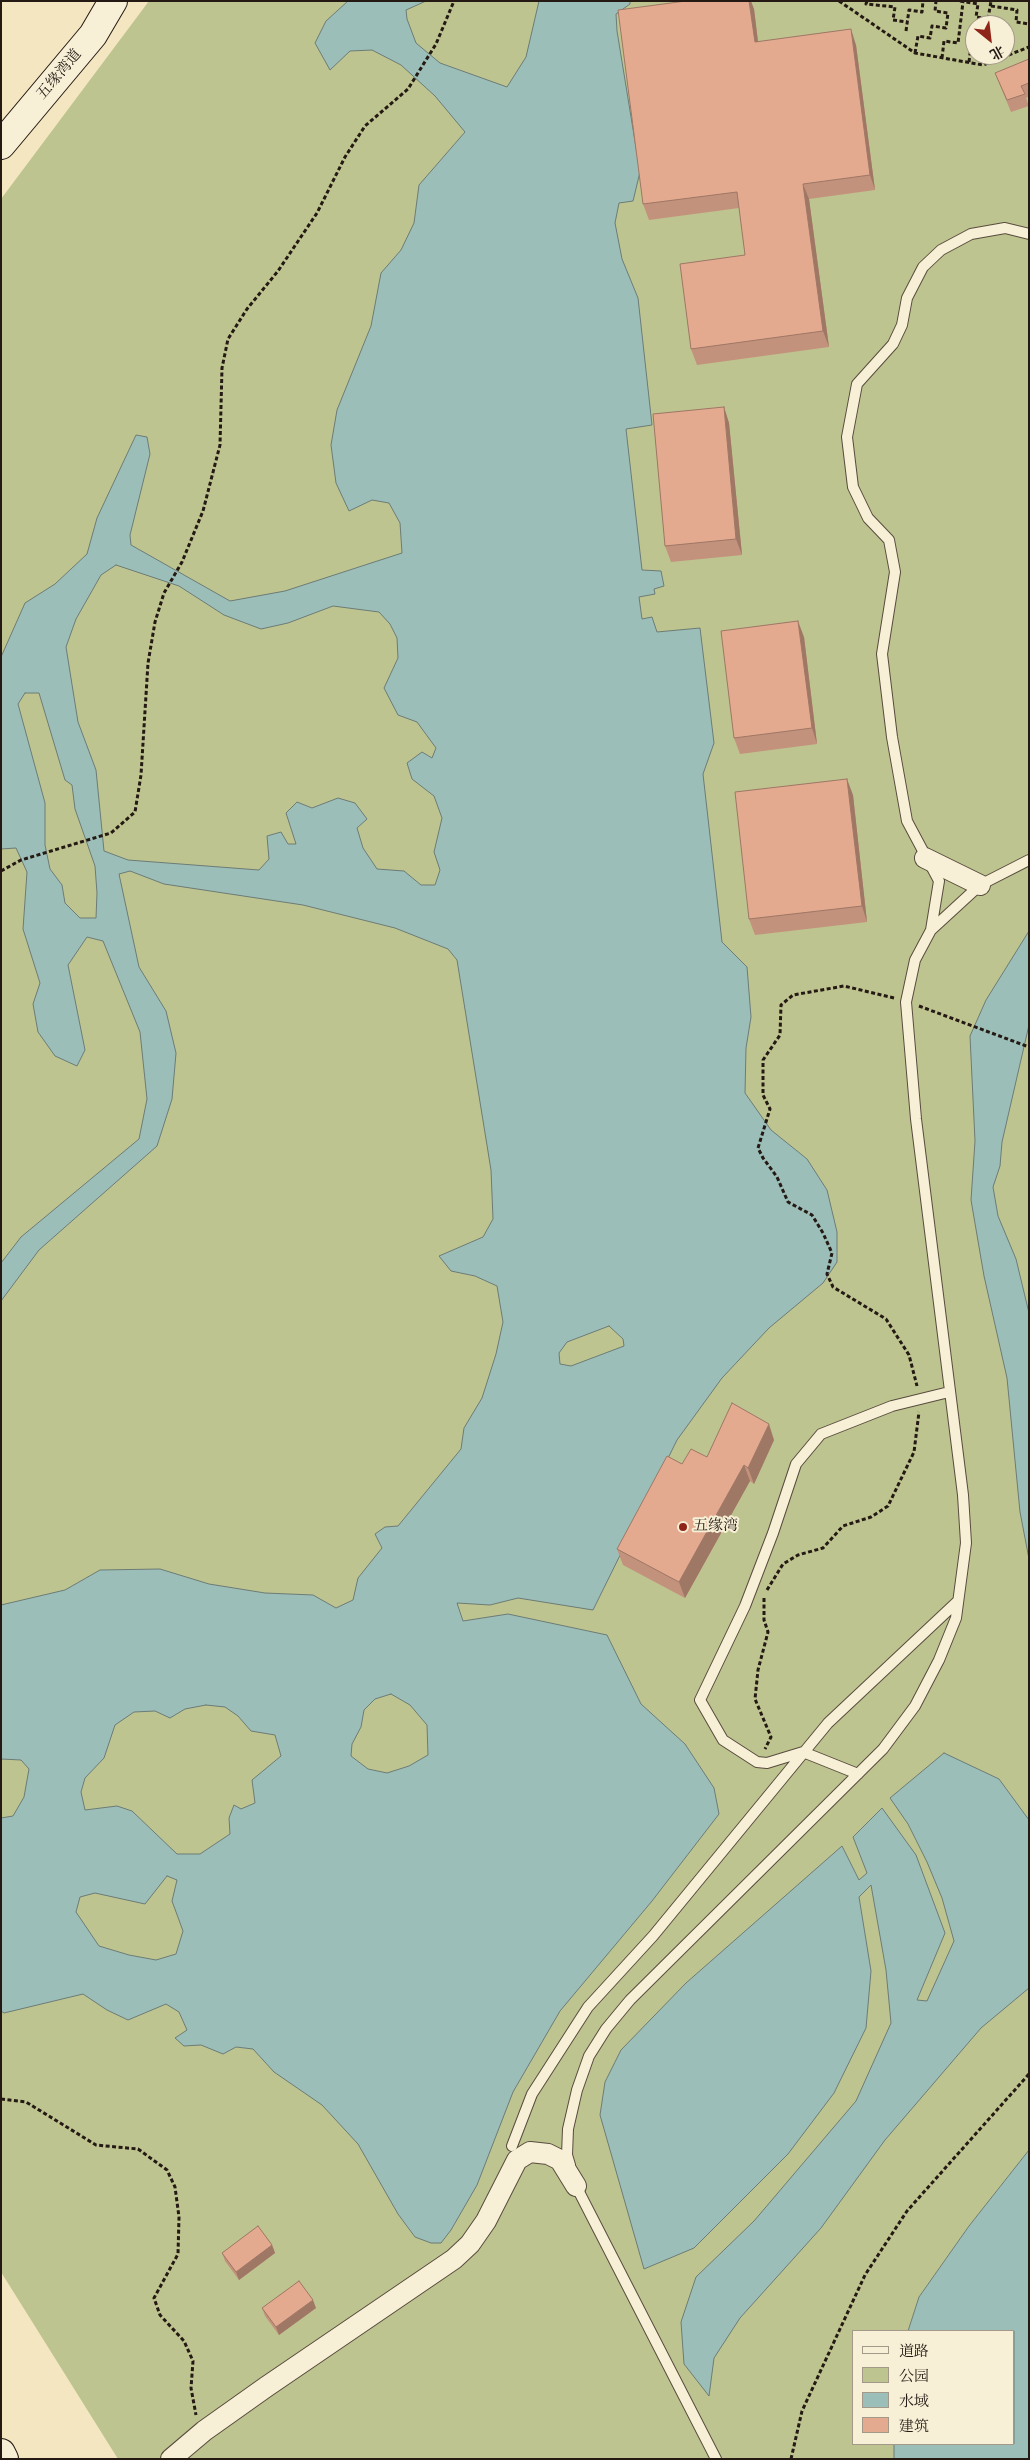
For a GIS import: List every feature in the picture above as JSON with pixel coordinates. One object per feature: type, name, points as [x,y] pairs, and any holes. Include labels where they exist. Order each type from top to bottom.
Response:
[{"type":"main road","name":"五缘湾道","points":[[1,145],[93,35],[113,1]]},
{"type":"main road","points":[[1,2453],[4,2459]]},
{"type":"street","points":[[925,858],[980,885]]},
{"type":"street","points":[[159,2459],[199,2425],[386,2294],[447,2258],[474,2230],[512,2146]]},
{"type":"street","points":[[171,2459],[204,2432],[266,2387],[454,2259],[470,2244],[486,2221],[517,2160],[530,2152],[548,2154],[560,2160],[576,2186]]},
{"type":"lane","points":[[716,2459],[576,2186],[567,2155],[568,2129],[577,2090],[589,2056],[606,2029],[630,2000],[883,1748],[916,1706],[939,1660],[956,1618],[966,1544],[963,1496],[916,1119],[906,1002],[915,960],[931,930],[939,881],[925,858],[907,821],[892,737],[882,654],[895,572],[889,540],[868,518],[853,487],[847,437],[857,384],[893,344],[902,324],[907,298],[924,267],[942,250],[971,234],[1005,228],[1029,234]]},
{"type":"lane","points":[[931,930],[980,885],[1029,860]]},
{"type":"lane","points":[[858,1774],[803,1752],[767,1763],[757,1762],[722,1740],[700,1700],[745,1606],[774,1533],[796,1464],[821,1434],[892,1406],[949,1392]]},
{"type":"lane","points":[[512,2146],[532,2094],[588,2007],[653,1936],[828,1723],[958,1601]]},
{"type":"path","points":[[1,871],[21,860],[111,833],[134,812],[141,775],[148,663],[155,622],[164,594],[182,562],[203,511],[220,445],[222,368],[228,339],[247,309],[278,271],[317,213],[345,157],[365,126],[408,89],[436,44],[454,1]]},
{"type":"path","points":[[839,1],[915,52],[965,61]]},
{"type":"path","points":[[867,1],[866,4],[895,8],[894,20],[907,22]]},
{"type":"path","points":[[906,32],[909,10],[922,12],[923,1]]},
{"type":"path","points":[[915,52],[918,36],[930,38],[932,26],[946,28],[948,13],[935,11],[936,1]]},
{"type":"path","points":[[960,1],[978,4],[976,15]]},
{"type":"path","points":[[989,15],[992,1]]},
{"type":"path","points":[[942,58],[944,41],[958,43],[963,2]]},
{"type":"path","points":[[991,6],[1017,10],[1016,22],[1029,24]]},
{"type":"path","points":[[1015,52],[1029,47]]},
{"type":"path","points":[[757,1762],[772,1737],[755,1699],[758,1670],[768,1632],[764,1620],[764,1595],[783,1564],[798,1555],[823,1548],[843,1526],[871,1517],[888,1506],[914,1452],[920,1399],[909,1355],[886,1319],[833,1287],[827,1274],[832,1253],[823,1233],[812,1215],[788,1202],[777,1177],[758,1148],[770,1109],[763,1095],[762,1060],[780,1035],[781,1005],[793,995],[844,986],[906,1002],[1029,1047]]},
{"type":"path","points":[[791,2459],[802,2411],[865,2275],[907,2211],[1029,2074]]},
{"type":"path","points":[[1,2100],[26,2102],[96,2145],[138,2149],[167,2170],[175,2187],[179,2217],[178,2254],[154,2298],[160,2315],[184,2341],[193,2360],[191,2388],[199,2425]]},
{"type":"green space","points":[[149,1],[1029,1],[1029,2150],[969,2226],[919,2297],[908,2330],[852,2330],[852,2445],[894,2445],[894,2459],[118,2459],[1,2272],[1,199]]},
{"type":"water","points":[[348,1],[426,1],[406,10],[407,19],[416,43],[440,63],[507,87],[526,57],[539,1],[630,1],[630,4],[616,14],[617,31],[640,172],[633,201],[619,203],[615,223],[622,259],[638,298],[652,425],[626,429],[642,570],[661,571],[664,586],[654,589],[655,594],[639,597],[642,619],[652,617],[657,632],[700,628],[714,743],[703,774],[722,942],[747,967],[751,1017],[746,1048],[745,1093],[771,1130],[807,1159],[827,1190],[837,1232],[837,1262],[823,1283],[769,1328],[722,1378],[677,1440],[593,1610],[518,1598],[490,1605],[457,1603],[463,1621],[508,1614],[607,1635],[641,1704],[685,1744],[714,1788],[719,1814],[652,1901],[560,2011],[513,2092],[477,2185],[451,2230],[441,2243],[431,2243],[415,2237],[398,2214],[358,2144],[322,2105],[274,2072],[253,2049],[236,2047],[223,2054],[201,2045],[184,2046],[175,2038],[187,2030],[179,2012],[166,2004],[128,2020],[107,2010],[83,1994],[4,2013],[1,2011],[1,1818],[13,1816],[24,1797],[29,1769],[21,1760],[1,1759],[1,1605],[65,1590],[100,1570],[160,1569],[209,1584],[265,1593],[313,1595],[336,1608],[353,1600],[358,1578],[382,1548],[375,1534],[385,1527],[398,1526],[461,1449],[464,1428],[482,1398],[496,1354],[503,1322],[497,1286],[475,1276],[451,1271],[439,1256],[483,1237],[493,1219],[491,1170],[457,960],[448,949],[395,928],[303,905],[164,884],[130,871],[119,874],[139,967],[166,1011],[176,1053],[172,1099],[157,1146],[39,1250],[1,1301],[1,1263],[21,1237],[139,1139],[147,1099],[140,1032],[103,941],[87,937],[68,965],[85,1050],[77,1066],[55,1056],[38,1032],[33,1004],[40,983],[23,929],[27,872],[16,848],[1,849],[1,657],[25,603],[55,584],[87,554],[97,518],[136,435],[147,437],[150,454],[130,535],[131,545],[230,601],[285,591],[402,553],[400,523],[389,503],[372,500],[349,511],[336,483],[331,445],[337,410],[371,326],[381,273],[401,250],[414,223],[419,185],[465,132],[435,96],[401,65],[372,50],[350,51],[330,70],[315,43],[326,21]],"holes":[[[116,565],[179,586],[224,615],[261,629],[288,623],[333,606],[379,612],[390,624],[397,638],[398,658],[384,688],[398,715],[417,722],[436,748],[432,758],[422,752],[407,763],[412,779],[434,796],[442,818],[434,852],[440,870],[435,885],[421,885],[404,871],[377,869],[363,848],[357,828],[367,819],[355,803],[338,798],[312,808],[297,802],[286,813],[296,844],[288,844],[281,832],[267,836],[269,859],[259,870],[128,860],[104,851],[96,770],[78,722],[66,647],[76,619],[101,575]],[[25,693],[39,693],[65,780],[72,785],[75,809],[95,866],[96,918],[80,918],[65,903],[62,885],[50,869],[45,845],[45,803],[18,704]],[[609,1326],[623,1339],[624,1346],[571,1366],[560,1364],[559,1353],[567,1342]],[[391,1694],[410,1705],[427,1725],[428,1755],[409,1766],[387,1773],[368,1769],[351,1756],[352,1744],[361,1727],[364,1710],[375,1699]],[[206,1705],[225,1707],[238,1716],[251,1731],[275,1735],[281,1756],[252,1780],[255,1803],[241,1809],[234,1805],[229,1818],[230,1834],[200,1854],[177,1854],[132,1811],[117,1806],[85,1810],[81,1792],[85,1778],[104,1758],[115,1725],[134,1712],[155,1711],[170,1718],[185,1709]],[[167,1876],[177,1880],[172,1901],[183,1931],[176,1954],[156,1960],[129,1955],[99,1946],[76,1912],[80,1897],[95,1893],[145,1904]]]},
{"type":"water","points":[[1029,931],[1029,1025],[1002,1142],[1000,1166],[993,1187],[998,1216],[1016,1259],[1029,1313],[1029,1559],[1020,1512],[1007,1378],[984,1276],[971,1200],[975,1141],[970,1036],[986,1000]]},
{"type":"water","points":[[944,1753],[999,1779],[1029,1820],[1029,1988],[981,2028],[885,2140],[821,2228],[740,2318],[714,2358],[709,2396],[684,2364],[681,2322],[696,2277],[754,2221],[856,2101],[891,2023],[886,1970],[871,1885],[859,1897],[871,1971],[866,2028],[834,2093],[788,2154],[694,2248],[644,2269],[600,2115],[605,2082],[621,2050],[686,1983],[842,1846],[859,1880],[867,1873],[853,1837],[882,1808],[916,1855],[945,1933],[917,2000],[927,2001],[954,1941],[942,1898],[927,1862],[908,1824],[890,1798]]},
{"type":"water","points":[[1029,2150],[1029,2459],[894,2459],[894,2445],[1015,2445],[1015,2330],[908,2330],[919,2297],[969,2226]]},
{"type":"building","points":[[686,1],[749,1],[755,42],[851,29],[870,175],[803,184],[823,331],[691,349],[680,264],[745,255],[737,192],[643,204],[618,10]]},
{"type":"building","points":[[1029,59],[1029,83],[1021,86],[1025,94],[1007,100],[995,73]]},
{"type":"building","points":[[724,407],[736,539],[665,546],[653,414]]},
{"type":"building","points":[[798,621],[812,728],[734,738],[721,631]]},
{"type":"building","points":[[847,779],[862,906],[749,919],[735,792]]},
{"type":"building","name":"五缘湾","points":[[732,1403],[769,1424],[748,1468],[744,1465],[679,1582],[617,1549],[667,1456],[682,1464],[691,1449],[707,1457]]},
{"type":"building","points":[[258,2226],[272,2245],[236,2272],[222,2253]]},
{"type":"building","points":[[299,2281],[313,2300],[276,2327],[262,2308]]},
{"type":"place","name":"五缘湾","points":[[683,1527]]}]
